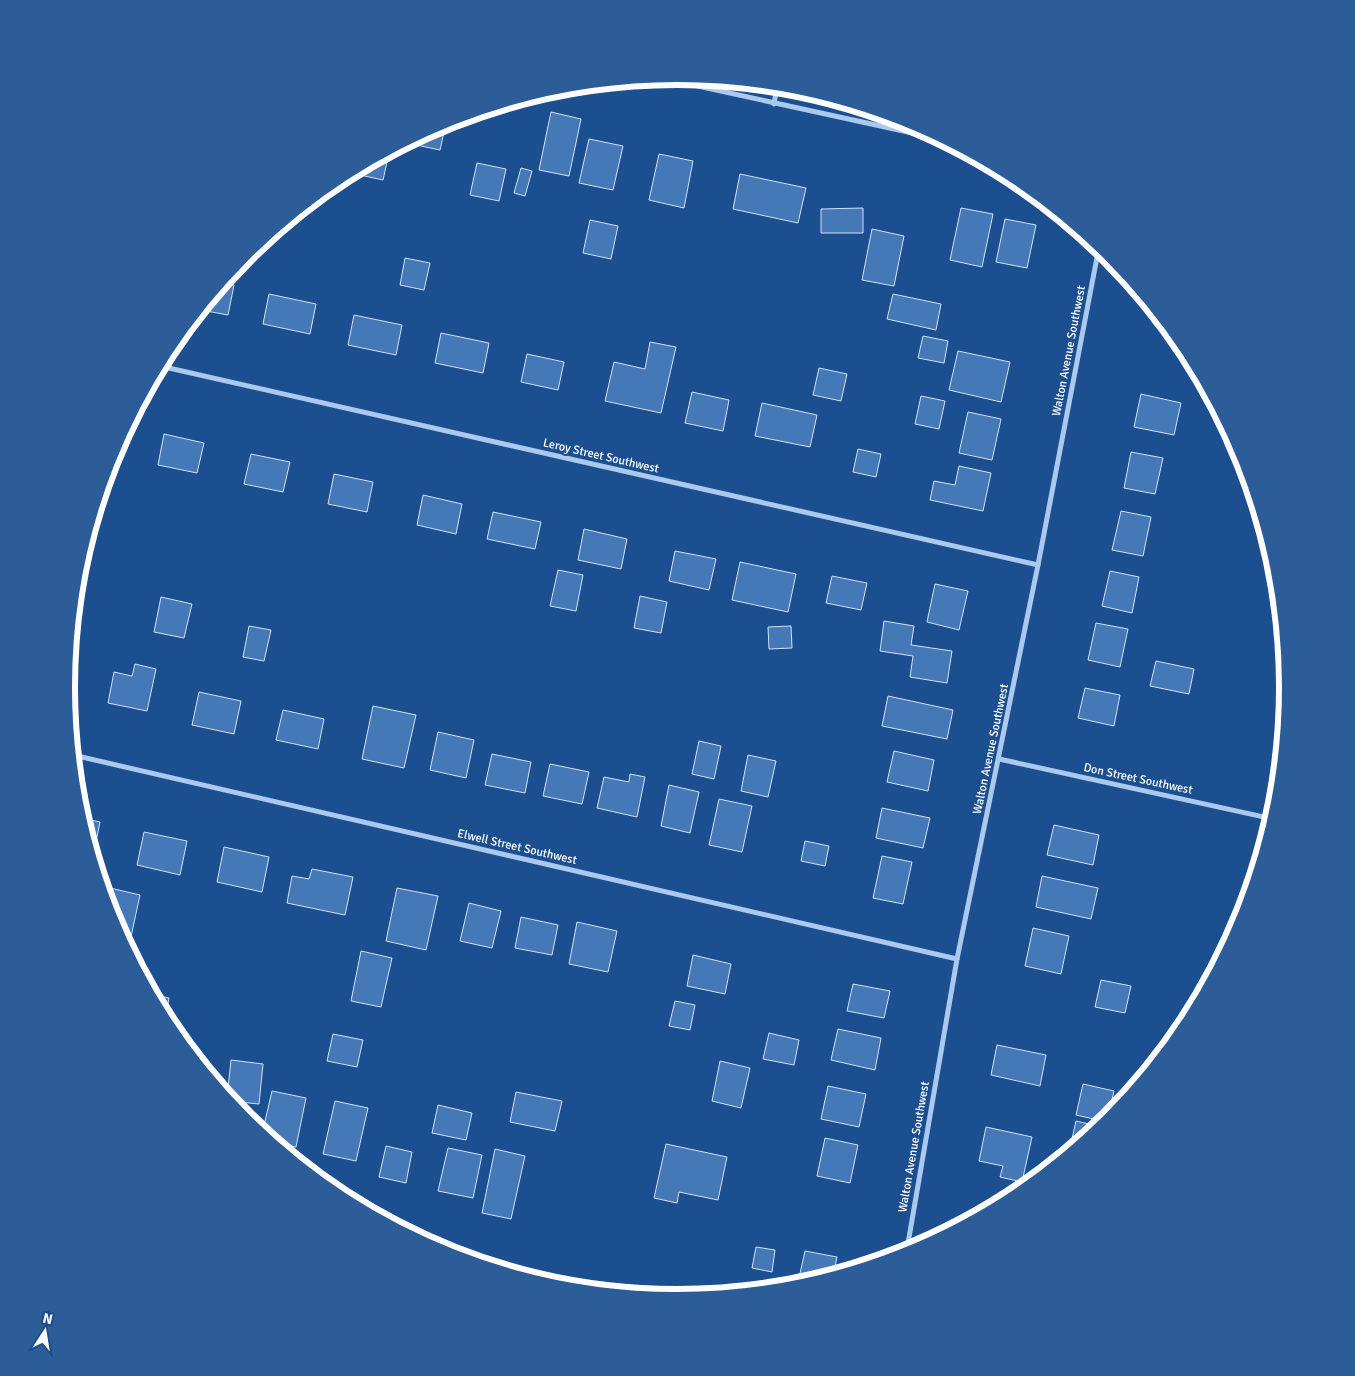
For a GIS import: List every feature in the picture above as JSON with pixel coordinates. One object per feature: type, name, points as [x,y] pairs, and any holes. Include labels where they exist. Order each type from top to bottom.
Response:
[{"type":"street","points":[[695,86],[913,133]]},
{"type":"street","points":[[774,104],[776,94]]},
{"type":"street","name":"Walton Avenue Southwest","points":[[908,1245],[958,959],[1038,565],[1097,256]]},
{"type":"street","name":"Leroy Street Southwest","points":[[168,368],[1038,565]]},
{"type":"street","name":"Elwell Street Southwest","points":[[79,756],[958,959]]},
{"type":"street","name":"Don Street Southwest","points":[[999,759],[1265,817]]},
{"type":"street","points":[[516,1268],[571,1281]]},
{"type":"building","points":[[551,112],[581,119],[569,176],[539,170]]},
{"type":"building","points":[[444,132],[440,150],[417,145]]},
{"type":"building","points":[[589,139],[623,146],[613,190],[579,183]]},
{"type":"building","points":[[659,154],[693,161],[684,208],[649,200]]},
{"type":"building","points":[[387,160],[383,180],[361,175]]},
{"type":"building","points":[[477,163],[506,169],[499,201],[470,195]]},
{"type":"building","points":[[521,168],[532,171],[525,196],[514,193]]},
{"type":"building","points":[[740,174],[806,188],[798,223],[733,209]]},
{"type":"building","points":[[863,208],[863,233],[821,233],[821,209]]},
{"type":"building","points":[[961,208],[993,214],[982,267],[950,260]]},
{"type":"building","points":[[1005,219],[1036,225],[1027,268],[996,262]]},
{"type":"building","points":[[590,220],[618,226],[611,259],[583,253]]},
{"type":"building","points":[[872,229],[904,236],[894,286],[862,280]]},
{"type":"building","points":[[405,258],[430,263],[424,290],[400,285]]},
{"type":"building","points":[[231,284],[234,285],[228,315],[208,311]]},
{"type":"building","points":[[269,294],[316,304],[310,334],[263,324]]},
{"type":"building","points":[[893,294],[941,304],[936,330],[887,319]]},
{"type":"building","points":[[354,315],[402,325],[396,355],[348,345]]},
{"type":"building","points":[[441,333],[489,343],[483,373],[435,363]]},
{"type":"building","points":[[923,336],[948,341],[944,363],[918,358]]},
{"type":"building","points":[[650,342],[676,347],[661,413],[605,401],[614,362],[645,369]]},
{"type":"building","points":[[958,351],[1010,362],[1001,402],[949,390]]},
{"type":"building","points":[[527,354],[564,362],[558,390],[521,382]]},
{"type":"building","points":[[819,368],[847,374],[841,401],[813,395]]},
{"type":"building","points":[[692,392],[729,400],[723,431],[685,423]]},
{"type":"building","points":[[1141,394],[1181,403],[1174,435],[1134,427]]},
{"type":"building","points":[[921,396],[945,401],[939,429],[915,424]]},
{"type":"building","points":[[762,403],[817,415],[810,447],[755,436]]},
{"type":"building","points":[[968,412],[1001,419],[992,460],[959,453]]},
{"type":"building","points":[[164,434],[204,443],[197,473],[158,465]]},
{"type":"building","points":[[858,449],[881,454],[876,477],[853,472]]},
{"type":"building","points":[[1131,452],[1163,458],[1155,494],[1124,488]]},
{"type":"building","points":[[251,454],[290,462],[283,492],[244,484]]},
{"type":"building","points":[[959,466],[991,473],[983,511],[930,500],[934,481],[955,485]]},
{"type":"building","points":[[334,474],[373,482],[367,512],[328,504]]},
{"type":"building","points":[[423,495],[462,504],[456,534],[417,525]]},
{"type":"building","points":[[1121,511],[1151,517],[1143,556],[1112,550]]},
{"type":"building","points":[[493,512],[541,522],[535,549],[487,539]]},
{"type":"building","points":[[584,529],[627,539],[621,569],[578,560]]},
{"type":"building","points":[[675,551],[716,559],[709,590],[669,581]]},
{"type":"building","points":[[740,562],[796,574],[788,612],[732,600]]},
{"type":"building","points":[[558,570],[583,575],[576,611],[550,606]]},
{"type":"building","points":[[1110,571],[1139,577],[1132,613],[1102,606]]},
{"type":"building","points":[[832,576],[867,583],[861,610],[826,603]]},
{"type":"building","points":[[935,584],[968,591],[959,630],[927,622]]},
{"type":"building","points":[[640,596],[667,602],[661,633],[634,628]]},
{"type":"building","points":[[161,597],[192,604],[184,638],[154,632]]},
{"type":"building","points":[[884,621],[914,626],[911,645],[952,651],[947,683],[910,677],[913,656],[880,651]]},
{"type":"building","points":[[1096,623],[1128,629],[1120,667],[1088,660]]},
{"type":"building","points":[[249,626],[271,630],[264,661],[243,657]]},
{"type":"building","points":[[791,626],[792,648],[769,649],[768,627]]},
{"type":"building","points":[[1156,661],[1194,669],[1189,694],[1150,686]]},
{"type":"building","points":[[135,664],[156,669],[147,711],[108,703],[114,672],[132,676]]},
{"type":"building","points":[[1085,688],[1120,695],[1114,726],[1078,718]]},
{"type":"building","points":[[199,692],[241,701],[234,734],[192,725]]},
{"type":"building","points":[[888,696],[953,710],[947,739],[882,726]]},
{"type":"building","points":[[373,706],[416,715],[404,768],[362,759]]},
{"type":"building","points":[[283,710],[324,719],[318,749],[276,740]]},
{"type":"building","points":[[438,732],[474,740],[466,778],[430,770]]},
{"type":"building","points":[[699,741],[721,746],[714,779],[692,774]]},
{"type":"building","points":[[894,751],[934,760],[928,791],[887,782]]},
{"type":"building","points":[[492,754],[531,762],[525,793],[485,785]]},
{"type":"building","points":[[748,755],[776,761],[768,797],[741,791]]},
{"type":"building","points":[[550,764],[589,772],[582,804],[543,796]]},
{"type":"building","points":[[630,774],[645,777],[637,817],[597,808],[604,777],[629,782]]},
{"type":"building","points":[[669,785],[699,792],[690,833],[661,826]]},
{"type":"building","points":[[719,799],[752,806],[742,852],[709,845]]},
{"type":"building","points":[[882,808],[930,818],[923,848],[876,838]]},
{"type":"building","points":[[90,820],[100,822],[96,843]]},
{"type":"building","points":[[1054,825],[1099,835],[1093,865],[1047,855]]},
{"type":"building","points":[[144,832],[187,841],[180,875],[137,865]]},
{"type":"building","points":[[805,841],[829,846],[825,866],[801,861]]},
{"type":"building","points":[[224,847],[269,857],[262,892],[217,882]]},
{"type":"building","points":[[882,856],[912,862],[903,904],[873,898]]},
{"type":"building","points":[[312,869],[353,877],[345,915],[287,903],[292,876],[309,879]]},
{"type":"building","points":[[1042,876],[1098,888],[1091,919],[1036,907]]},
{"type":"building","points":[[397,888],[438,896],[426,950],[386,941]]},
{"type":"building","points":[[110,889],[140,895],[130,940],[121,919]]},
{"type":"building","points":[[469,903],[501,911],[492,948],[460,941]]},
{"type":"building","points":[[521,917],[558,925],[552,955],[515,948]]},
{"type":"building","points":[[577,922],[617,931],[608,972],[569,964]]},
{"type":"building","points":[[1033,928],[1069,936],[1061,974],[1025,966]]},
{"type":"building","points":[[361,951],[392,958],[381,1007],[351,1001]]},
{"type":"building","points":[[693,955],[731,964],[725,994],[687,986]]},
{"type":"building","points":[[1101,980],[1131,986],[1125,1013],[1095,1007]]},
{"type":"building","points":[[853,984],[890,991],[884,1018],[847,1011]]},
{"type":"building","points":[[160,996],[169,998],[167,1007]]},
{"type":"building","points":[[675,1001],[695,1005],[690,1030],[669,1026]]},
{"type":"building","points":[[838,1029],[881,1038],[875,1070],[831,1060]]},
{"type":"building","points":[[769,1033],[799,1040],[794,1065],[763,1059]]},
{"type":"building","points":[[333,1034],[363,1040],[357,1067],[327,1061]]},
{"type":"building","points":[[997,1045],[1046,1055],[1040,1086],[991,1075]]},
{"type":"building","points":[[231,1060],[263,1064],[259,1104],[240,1102],[228,1088]]},
{"type":"building","points":[[720,1061],[750,1068],[741,1108],[712,1101]]},
{"type":"building","points":[[1083,1084],[1114,1091],[1110,1107],[1098,1120],[1076,1115]]},
{"type":"building","points":[[828,1086],[866,1094],[859,1127],[821,1119]]},
{"type":"building","points":[[272,1091],[306,1098],[296,1147],[285,1145],[264,1126]]},
{"type":"building","points":[[516,1092],[562,1101],[555,1131],[510,1122]]},
{"type":"building","points":[[335,1101],[368,1108],[356,1161],[323,1154]]},
{"type":"building","points":[[438,1105],[472,1113],[466,1140],[432,1133]]},
{"type":"building","points":[[1076,1121],[1092,1125],[1075,1141],[1071,1144]]},
{"type":"building","points":[[986,1127],[1032,1137],[1022,1182],[1000,1177],[1003,1166],[979,1161]]},
{"type":"building","points":[[825,1138],[858,1145],[850,1183],[817,1176]]},
{"type":"building","points":[[666,1144],[727,1157],[718,1200],[679,1192],[677,1203],[654,1198]]},
{"type":"building","points":[[386,1146],[412,1152],[406,1183],[379,1177]]},
{"type":"building","points":[[448,1148],[482,1155],[473,1198],[438,1191]]},
{"type":"building","points":[[495,1149],[525,1156],[511,1219],[482,1213]]},
{"type":"building","points":[[756,1247],[775,1250],[772,1272],[752,1268]]},
{"type":"building","points":[[805,1251],[837,1257],[834,1270],[799,1278]]}]
